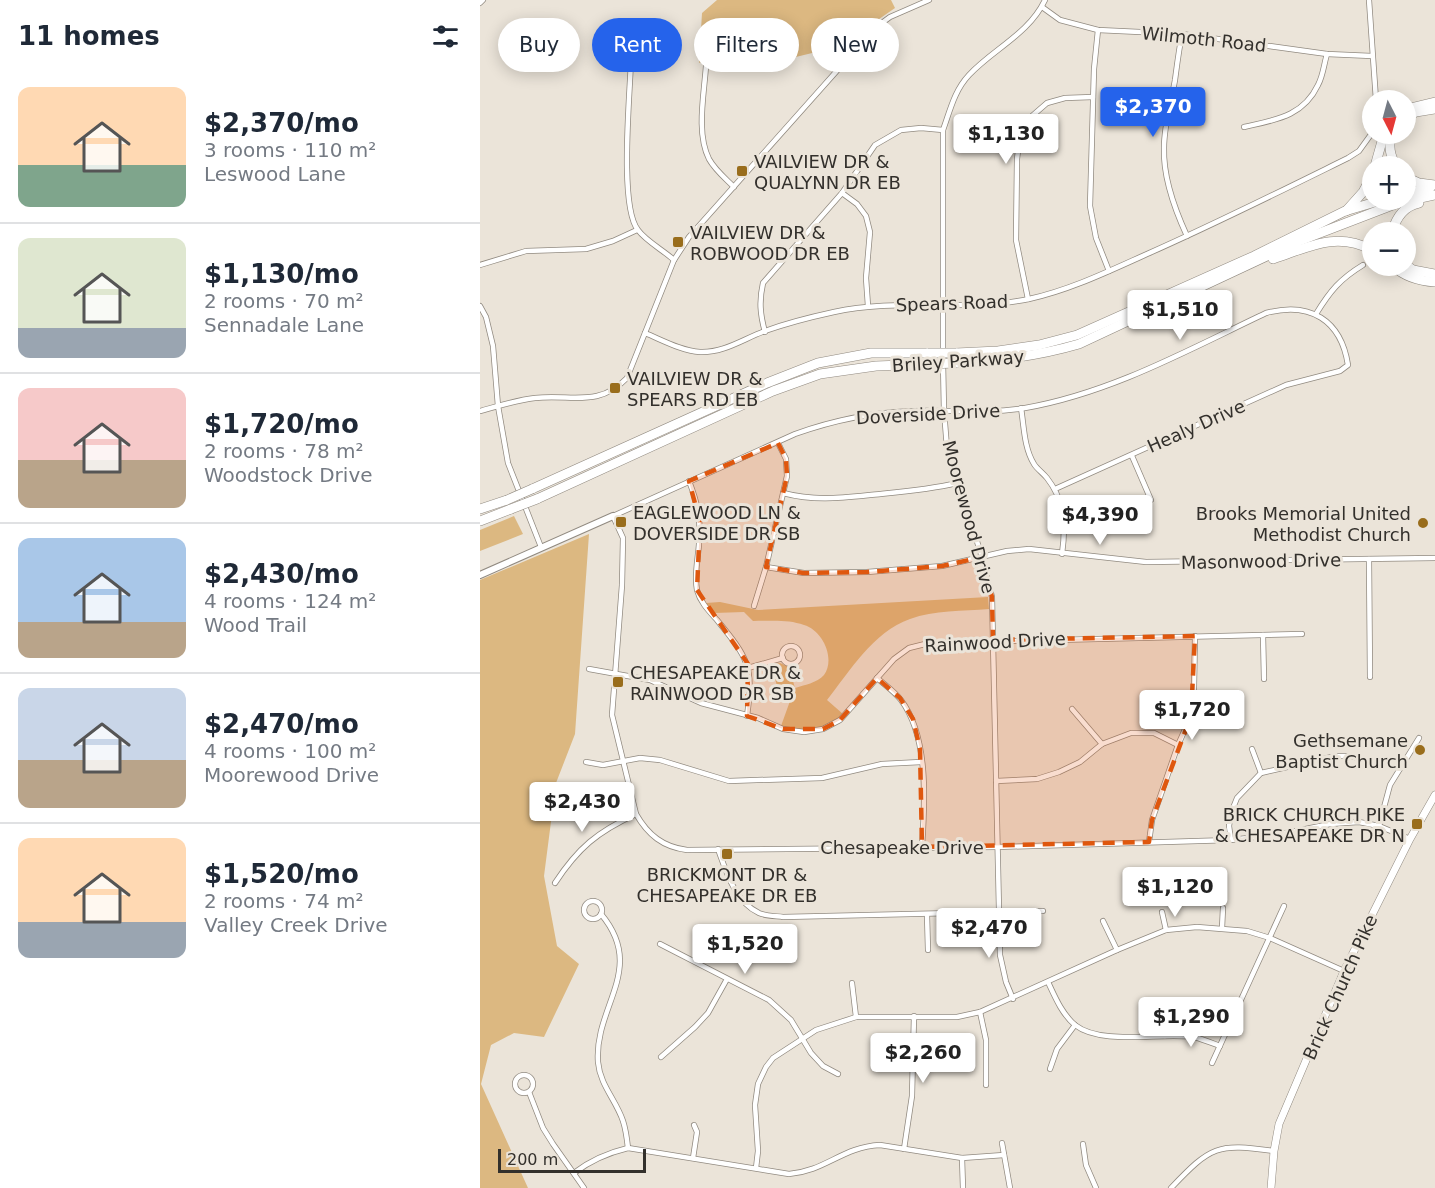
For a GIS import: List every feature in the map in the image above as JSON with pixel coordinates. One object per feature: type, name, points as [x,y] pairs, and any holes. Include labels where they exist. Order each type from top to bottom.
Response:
[{"type":"highway","points":[[1416,108],[1433,106]]},
{"type":"highway","points":[[1416,113],[1433,106]]},
{"type":"highway","points":[[1416,182],[1435,186]]},
{"type":"highway","points":[[1416,191],[1435,186]]},
{"type":"highway","points":[[1346,211],[1362,193]]},
{"type":"highway","points":[[1397,222],[1400,215],[1414,203],[1435,197]]},
{"type":"highway","name":"Briley Parkway","points":[[480,521],[537,499],[773,391],[820,374],[876,366],[999,361],[1042,354],[1079,344],[1299,241],[1398,203],[1435,197]]},
{"type":"highway","name":"Briley Parkway","points":[[480,509],[507,500],[724,402],[818,363],[871,353],[998,351],[1039,345],[1077,335],[1254,256],[1346,211],[1362,206]]},
{"type":"highway","points":[[1226,276],[1322,243],[1344,240],[1362,245]]},
{"type":"highway","points":[[1416,271],[1435,274]]},
{"type":"highway","points":[[1408,276],[1435,282]]},
{"type":"main road","name":"Brick Church Pike","points":[[1271,1188],[1279,1124],[1344,971],[1410,839],[1435,795]]},
{"type":"street","points":[[480,411],[536,398],[591,399],[608,394],[627,378],[674,260],[689,237],[875,28],[890,17],[929,0]]},
{"type":"street","name":"Moorewood Drive","points":[[1013,999],[1006,982],[1000,955],[992,597],[982,557],[947,448],[944,411],[944,130],[954,96],[968,76],[1021,32],[1045,0]]},
{"type":"street","points":[[1369,0],[1375,90]]},
{"type":"street","name":"Wilmoth Road","points":[[1042,7],[1060,20],[1098,30],[1182,34],[1327,54],[1372,56]]},
{"type":"street","points":[[1098,30],[1094,69],[1090,207],[1096,238],[1109,271]]},
{"type":"street","points":[[1182,34],[1166,117],[1163,150],[1168,183],[1177,215],[1187,236]]},
{"type":"street","points":[[1244,127],[1288,117],[1307,102],[1318,85],[1327,54]]},
{"type":"street","points":[[631,72],[627,187],[629,209],[637,230],[674,260]]},
{"type":"street","points":[[705,72],[702,127],[704,143],[708,158],[716,170],[734,187]]},
{"type":"street","points":[[1028,299],[1016,240],[1017,159],[1020,135],[1032,116],[1047,103],[1065,98],[1093,97]]},
{"type":"street","points":[[765,332],[759,311],[763,283],[842,193],[875,145],[901,130],[921,128],[944,130]]},
{"type":"street","name":"Spears Road","points":[[645,333],[699,352],[727,348],[765,332],[836,311],[868,306],[991,304],[1028,299],[1059,291],[1187,236],[1348,158],[1359,151],[1364,144]]},
{"type":"street","points":[[842,193],[857,204],[866,216],[870,232],[866,278],[868,306]]},
{"type":"street","points":[[480,265],[526,251],[586,249],[613,241],[637,230]]},
{"type":"street","points":[[1316,314],[1328,294],[1344,276],[1362,266]]},
{"type":"street","points":[[480,306],[486,317],[494,346],[498,405],[508,463],[541,547]]},
{"type":"street","name":"Doverside Drive","points":[[480,575],[822,424],[885,412],[1021,408],[1058,402],[1125,380],[1266,313],[1283,308],[1316,314]]},
{"type":"street","name":"Healy Drive","points":[[1055,489],[1286,385],[1340,371],[1348,365],[1345,348],[1335,329],[1316,314]]},
{"type":"street","points":[[1021,408],[1029,452],[1034,464],[1055,489],[1064,513],[1065,532],[1062,554]]},
{"type":"street","points":[[754,606],[766,567],[787,476],[786,459],[778,443]]},
{"type":"street","points":[[1132,456],[1151,500]]},
{"type":"street","points":[[689,481],[698,503],[700,522],[697,590],[703,603],[736,644],[748,668],[750,694],[747,716]]},
{"type":"street","points":[[783,493],[804,499],[822,499],[926,490],[957,483]]},
{"type":"street","name":"Chesapeake Drive","points":[[613,516],[623,538],[622,585],[612,715],[636,814],[650,834],[675,849],[997,847],[1231,840],[1281,834],[1330,824],[1359,822],[1379,826],[1410,839]]},
{"type":"street","name":"Masonwood Drive","points":[[766,567],[804,573],[867,572],[942,566],[1007,551],[1029,549],[1146,562],[1435,558]]},
{"type":"street","points":[[1369,559],[1370,677]]},
{"type":"street","name":"Rainwood Drive","points":[[589,669],[650,680],[701,704],[759,718],[783,729],[804,732],[823,729],[840,720],[894,659],[909,648],[928,642],[1302,634]]},
{"type":"street","points":[[1263,635],[1264,679]]},
{"type":"street","points":[[1149,842],[1152,820],[1178,745],[1191,717],[1195,636]]},
{"type":"street","points":[[748,668],[783,658]]},
{"type":"street","points":[[877,678],[900,698],[913,718],[921,762],[924,814],[922,847]]},
{"type":"street","points":[[1072,709],[1102,744]]},
{"type":"street","points":[[996,781],[1037,779],[1059,772],[1080,762],[1102,744],[1131,734],[1154,733],[1178,745]]},
{"type":"street","points":[[1379,826],[1390,785],[1419,738]]},
{"type":"street","points":[[1252,749],[1261,773]]},
{"type":"street","points":[[1231,840],[1230,813],[1237,798],[1261,773],[1336,756],[1351,756],[1369,762]]},
{"type":"street","points":[[586,762],[603,765],[640,758],[660,760],[729,781],[822,778],[882,764],[921,762]]},
{"type":"street","points":[[555,884],[583,846],[610,826],[636,814]]},
{"type":"street","points":[[718,849],[727,875],[737,892],[748,906],[758,913],[783,917],[1043,911]]},
{"type":"street","points":[[601,914],[597,918],[588,918],[583,910],[585,904],[593,900],[599,902],[602,908],[601,914],[614,931],[618,943],[620,967],[598,1045],[598,1063],[602,1079],[624,1121],[628,1148]]},
{"type":"street","points":[[1212,1063],[1284,906]]},
{"type":"street","points":[[1222,928],[1223,908]]},
{"type":"street","points":[[1162,912],[1166,930]]},
{"type":"street","points":[[927,915],[928,950]]},
{"type":"street","points":[[1103,921],[1117,950]]},
{"type":"street","points":[[756,1168],[758,1151],[755,1105],[758,1084],[773,1058],[816,1030],[856,1017],[957,1017],[980,1012],[1166,930],[1197,927],[1246,931],[1270,938],[1344,971]]},
{"type":"street","points":[[660,944],[770,1000],[791,1020],[811,1053],[837,1074]]},
{"type":"street","points":[[661,1057],[696,1027],[708,1013],[727,979]]},
{"type":"street","points":[[1048,982],[1060,1008],[1076,1025],[1089,1031],[1109,1036],[1194,1037],[1220,1046]]},
{"type":"street","points":[[852,983],[856,1017]]},
{"type":"street","points":[[1165,1036],[1168,1004]]},
{"type":"street","points":[[980,1012],[986,1040],[986,1085]]},
{"type":"street","points":[[904,1149],[912,1096],[914,1017]]},
{"type":"street","points":[[1050,1069],[1057,1049],[1076,1025]]},
{"type":"street","points":[[529,1092],[523,1094],[517,1091],[515,1083],[518,1077],[524,1075],[531,1079],[533,1084],[529,1092],[543,1128],[584,1188]]},
{"type":"street","points":[[693,1158],[697,1132],[694,1125]]},
{"type":"street","points":[[1002,1143],[1010,1188]]},
{"type":"street","points":[[1083,1144],[1086,1165],[1096,1188]]},
{"type":"street","points":[[574,1173],[608,1152],[628,1148],[789,1174],[806,1172],[823,1166],[857,1148],[880,1145],[962,1158],[1004,1155]]},
{"type":"street","points":[[1171,1188],[1197,1160],[1215,1150],[1241,1146],[1274,1150]]},
{"type":"street","points":[[962,1158],[963,1188]]},
{"type":"highlighted area","points":[[778,443],[786,459],[787,476],[766,567],[804,573],[867,572],[942,566],[982,557],[992,597],[993,640],[1195,636],[1191,716],[1152,820],[1149,842],[922,847],[920,749],[913,719],[900,698],[877,678],[840,720],[823,729],[783,729],[747,716],[748,664],[697,590],[700,522],[689,481]]},
{"type":"shaded area","points":[[717,0],[891,0],[895,8],[881,18],[811,18],[811,53],[799,56],[799,18],[702,18],[702,13]]},
{"type":"shaded area","points":[[514,516],[523,534],[480,551],[480,530]]},
{"type":"shaded area","points":[[589,534],[575,734],[556,783],[544,876],[557,946],[579,964],[544,1037],[514,1033],[491,1045],[481,1084],[528,1188],[480,1188],[480,580]]},
{"type":"shaded area","points":[[988,597],[989,609],[949,611],[919,616],[885,633],[863,654],[827,700],[843,714],[830,724],[814,729],[781,726],[790,701],[779,695],[772,665],[780,663],[789,667],[795,688],[818,680],[827,668],[828,653],[816,633],[811,628],[798,623],[753,621],[744,612],[714,613],[706,603],[720,602],[758,610]]},
{"type":"place","name":"VAILVIEW DR & QUALYNN DR EB","points":[[742,171]]},
{"type":"place","name":"VAILVIEW DR & ROBWOOD DR EB","points":[[678,242]]},
{"type":"place","name":"VAILVIEW DR & SPEARS RD EB","points":[[615,388]]},
{"type":"place","name":"EAGLEWOOD LN & DOVERSIDE DR SB","points":[[621,522]]},
{"type":"place","name":"Brooks Memorial United Methodist Church","points":[[1423,523]]},
{"type":"place","name":"CHESAPEAKE DR & RAINWOOD DR SB","points":[[618,682]]},
{"type":"place","name":"Gethsemane Baptist Church","points":[[1420,750]]},
{"type":"place","name":"BRICK CHURCH PIKE & CHESAPEAKE DR N","points":[[1417,824]]},
{"type":"place","name":"BRICKMONT DR & CHESAPEAKE DR EB","points":[[727,854]]}]
